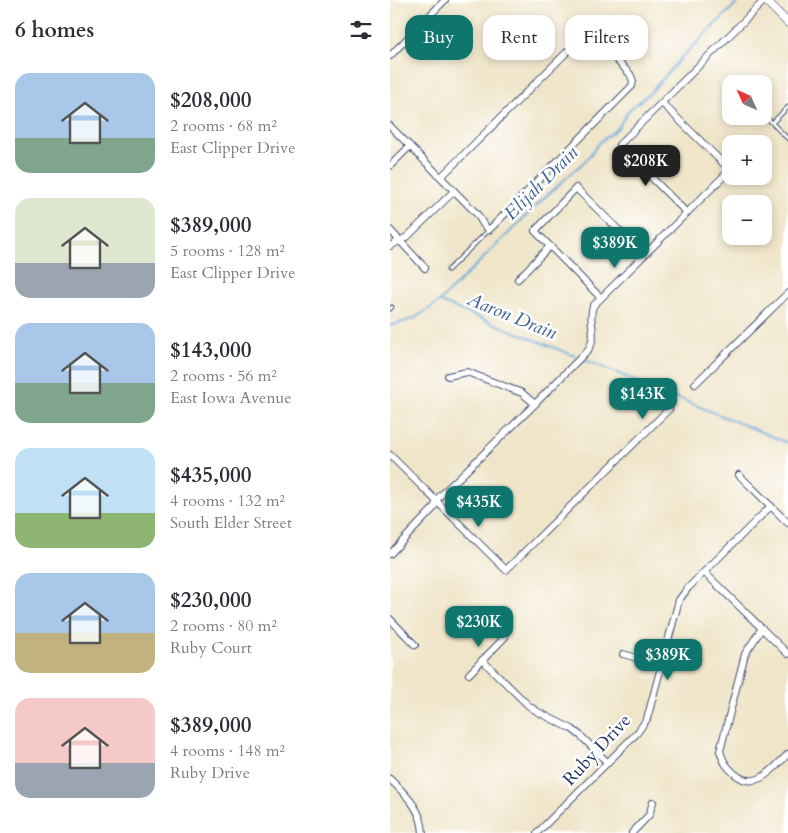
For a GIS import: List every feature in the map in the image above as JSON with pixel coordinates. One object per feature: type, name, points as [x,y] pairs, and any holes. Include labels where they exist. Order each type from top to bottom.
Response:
[{"type":"street","points":[[390,56],[445,0]]},
{"type":"street","points":[[687,213],[619,145],[765,0],[788,23]]},
{"type":"street","points":[[390,126],[477,214],[489,230],[632,86],[633,80],[630,74],[593,36],[584,35],[441,177]]},
{"type":"street","points":[[390,554],[433,509],[439,497],[588,350],[594,341],[594,330],[590,316],[593,306],[730,170],[662,103]]},
{"type":"street","points":[[390,166],[410,146]]},
{"type":"street","points":[[601,298],[535,230],[576,188],[644,256]]},
{"type":"street","points":[[390,246],[407,237],[454,191]]},
{"type":"street","points":[[390,230],[425,268]]},
{"type":"street","points":[[518,279],[550,246]]},
{"type":"street","points":[[695,384],[788,293]]},
{"type":"street","points":[[448,376],[466,372],[522,393],[535,404]]},
{"type":"street","points":[[390,455],[506,570],[670,409]]},
{"type":"street","points":[[739,475],[788,523]]},
{"type":"street","name":"Ruby Drive","points":[[537,833],[637,733],[647,719],[679,600],[688,588],[771,506]]},
{"type":"street","points":[[704,572],[788,654]]},
{"type":"street","points":[[390,619],[415,645]]},
{"type":"street","points":[[762,628],[745,654],[720,751],[722,760],[727,767],[740,778],[748,781],[756,781],[765,776],[788,754]]},
{"type":"street","points":[[469,674],[505,637]]},
{"type":"street","points":[[623,654],[661,665]]},
{"type":"street","points":[[482,660],[529,706],[572,729],[608,763]]},
{"type":"street","points":[[390,779],[406,795],[419,814],[423,833]]},
{"type":"street","points":[[632,833],[649,815],[653,802]]},
{"type":"lane","points":[[788,107],[772,123],[788,139]]},
{"type":"lane","points":[[448,270],[489,230]]},
{"type":"waterway","name":"Elijah Drain","points":[[390,326],[415,318],[439,302],[543,199],[586,160],[600,142],[618,128],[628,111],[652,91],[682,57],[740,0]]},
{"type":"waterway","name":"Aaron Drain","points":[[440,302],[575,356]]},
{"type":"waterway","name":"Aaron Drain","points":[[585,360],[788,443]]}]
